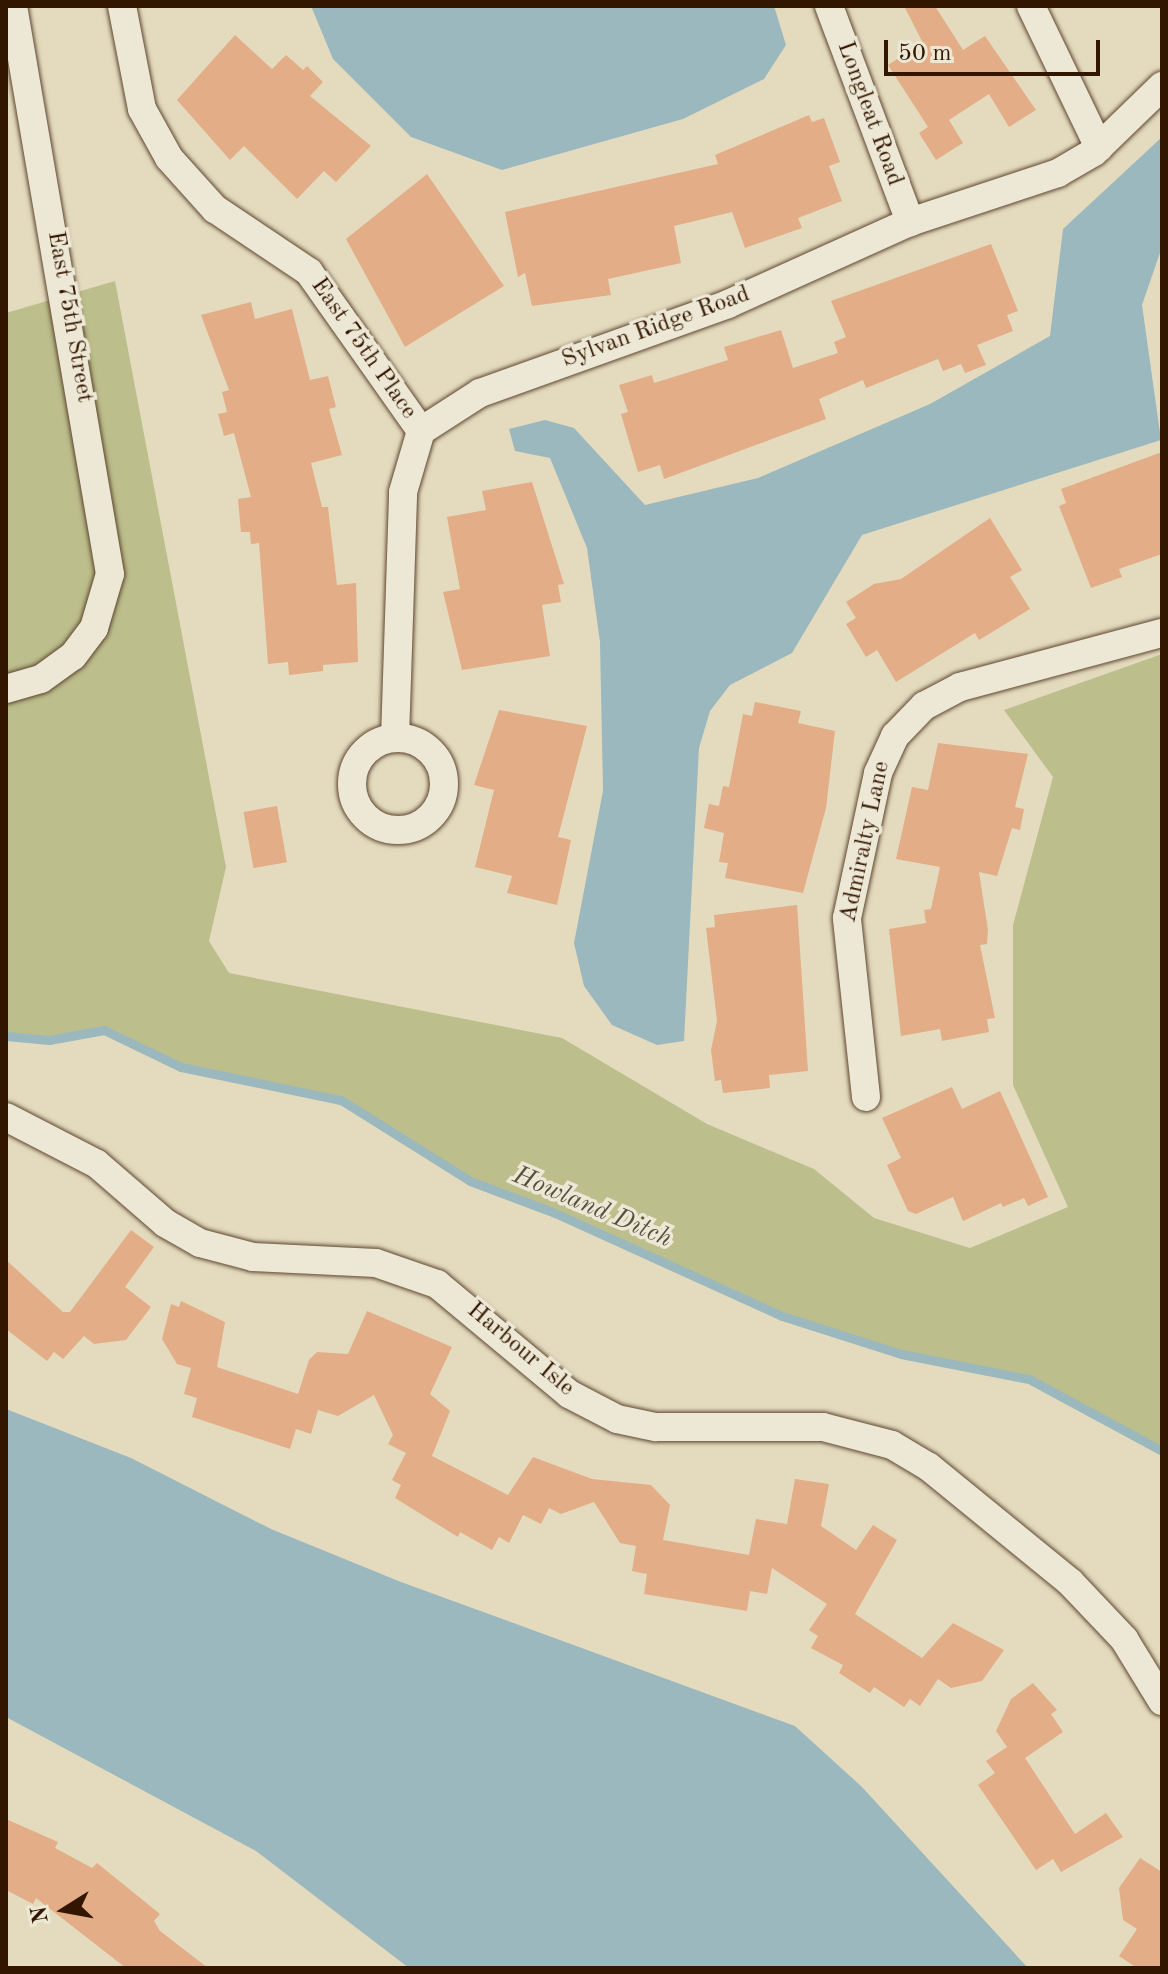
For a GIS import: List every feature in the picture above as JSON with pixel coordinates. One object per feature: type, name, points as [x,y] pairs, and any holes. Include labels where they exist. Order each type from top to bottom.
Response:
[{"type":"street","name":"East 75th Street","points":[[6,689],[41,679],[73,656],[94,628],[110,574],[110,546],[15,64],[13,6]]},
{"type":"street","name":"East 75th Place","points":[[122,6],[142,109],[169,158],[215,209],[309,272],[421,431]]},
{"type":"street","name":"Longleat Road","points":[[829,6],[910,222]]},
{"type":"street","points":[[1031,6],[1099,147]]},
{"type":"street","name":"Sylvan Ridge Road","points":[[421,431],[480,393],[728,304],[910,222],[1042,180],[1099,147],[1162,86]]},
{"type":"street","points":[[395,738],[403,492],[421,431]]},
{"type":"street","name":"Admiralty Lane","points":[[866,1097],[847,918],[878,773],[895,736],[924,706],[960,687],[1162,633]]},
{"type":"street","name":"Harbour Isle","points":[[6,1117],[97,1164],[165,1223],[200,1243],[253,1257],[376,1263],[437,1284],[569,1394],[617,1419],[656,1427],[823,1427],[892,1445],[929,1467],[1070,1582],[1124,1639],[1162,1701]]},
{"type":"green space","points":[[115,281],[226,867],[209,941],[229,973],[562,1038],[707,1124],[814,1169],[874,1218],[970,1248],[1068,1207],[1013,1085],[1013,925],[1053,777],[1004,710],[1162,654],[1162,1451],[1029,1379],[901,1354],[782,1316],[555,1213],[470,1181],[341,1100],[181,1067],[105,1030],[49,1040],[6,1036],[6,313]]},
{"type":"water","points":[[311,6],[774,6],[786,45],[764,79],[683,119],[502,170],[411,137],[333,59]]},
{"type":"water","points":[[1162,137],[1162,247],[1142,305],[1161,440],[862,535],[792,653],[730,685],[710,711],[699,748],[684,1041],[657,1045],[612,1025],[584,986],[574,943],[603,791],[600,642],[587,548],[550,458],[515,451],[509,429],[545,420],[574,428],[645,505],[758,478],[930,404],[1050,336],[1063,229]]},
{"type":"water","points":[[6,1409],[131,1458],[271,1529],[401,1582],[795,1726],[862,1787],[1028,1968],[409,1968],[256,1851],[6,1717]]},
{"type":"building","points":[[904,6],[935,6],[963,50],[985,36],[1036,110],[1009,127],[989,94],[949,120],[963,143],[936,160],[919,133],[928,127],[888,65],[923,43]]},
{"type":"building","points":[[235,35],[272,69],[286,55],[303,70],[307,66],[323,82],[310,96],[371,146],[336,182],[324,171],[297,199],[244,146],[230,160],[177,100]]},
{"type":"building","points":[[809,115],[812,122],[824,118],[840,162],[829,166],[842,201],[798,218],[802,228],[745,248],[732,212],[674,226],[681,263],[608,279],[611,295],[532,306],[525,273],[518,277],[505,212],[718,164],[715,155]]},
{"type":"building","points":[[427,174],[504,286],[405,347],[346,239]]},
{"type":"building","points":[[991,244],[1018,311],[1007,315],[1013,331],[977,345],[986,365],[965,373],[961,364],[943,371],[938,359],[866,388],[863,380],[819,399],[826,419],[664,479],[660,465],[638,472],[621,414],[628,412],[619,385],[652,375],[654,383],[728,360],[724,347],[781,330],[793,368],[838,353],[834,342],[846,337],[831,301]]},
{"type":"building","points":[[251,302],[255,319],[292,309],[310,380],[328,376],[336,407],[329,409],[342,455],[311,463],[322,507],[328,507],[337,585],[356,583],[358,662],[323,665],[323,671],[289,675],[288,662],[268,664],[259,543],[251,544],[250,532],[241,532],[238,499],[251,497],[234,433],[224,436],[218,414],[227,412],[222,392],[229,390],[201,315]]},
{"type":"building","points":[[1162,452],[1162,554],[1119,569],[1122,577],[1091,588],[1059,506],[1066,503],[1061,489]]},
{"type":"building","points":[[532,482],[564,584],[558,585],[561,602],[542,605],[550,656],[462,670],[443,592],[460,589],[447,517],[486,510],[482,491]]},
{"type":"building","points":[[990,518],[1022,570],[1010,577],[1030,609],[979,640],[975,633],[896,682],[877,650],[866,657],[846,624],[856,618],[846,602],[874,584],[901,579]]},
{"type":"building","points":[[755,702],[801,711],[798,723],[835,731],[826,808],[803,893],[725,878],[728,863],[719,862],[724,833],[704,828],[709,804],[719,806],[723,786],[729,787],[743,714],[752,716]]},
{"type":"building","points":[[499,710],[587,726],[558,837],[571,840],[557,905],[507,893],[512,876],[475,867],[494,790],[474,785]]},
{"type":"building","points":[[938,743],[1028,754],[1015,807],[1024,809],[1020,830],[1012,828],[997,876],[979,872],[988,930],[987,944],[980,945],[995,1018],[987,1019],[989,1032],[942,1041],[940,1029],[901,1036],[889,929],[926,923],[924,910],[931,909],[940,867],[896,859],[912,787],[928,790]]},
{"type":"building","points":[[277,806],[287,862],[253,868],[244,812]]},
{"type":"building","points":[[797,905],[808,1071],[769,1075],[770,1088],[723,1093],[721,1080],[715,1081],[711,1050],[717,1021],[706,928],[715,927],[714,915]]},
{"type":"building","points":[[952,1087],[962,1109],[1000,1091],[1048,1197],[1028,1206],[1024,1198],[1003,1207],[1001,1203],[963,1221],[953,1197],[916,1214],[908,1211],[887,1165],[901,1158],[882,1118]]},
{"type":"building","points":[[131,1230],[154,1247],[125,1287],[151,1307],[126,1340],[94,1344],[84,1336],[63,1359],[54,1352],[47,1361],[6,1329],[6,1260],[63,1312],[70,1312]]},
{"type":"building","points":[[181,1301],[225,1322],[217,1367],[298,1394],[309,1360],[317,1352],[348,1354],[367,1311],[452,1347],[430,1394],[450,1411],[432,1456],[508,1495],[533,1457],[592,1479],[651,1485],[670,1505],[663,1540],[749,1555],[756,1519],[787,1524],[795,1479],[829,1484],[821,1526],[856,1550],[873,1525],[897,1540],[855,1614],[922,1658],[953,1623],[1004,1650],[982,1681],[951,1688],[938,1679],[920,1706],[910,1699],[904,1707],[874,1687],[870,1693],[839,1673],[843,1665],[811,1648],[818,1636],[809,1630],[827,1604],[772,1568],[767,1594],[750,1591],[747,1611],[644,1594],[647,1574],[632,1571],[636,1546],[620,1543],[594,1502],[561,1514],[549,1508],[541,1524],[523,1515],[509,1543],[499,1537],[492,1550],[460,1532],[458,1537],[395,1498],[401,1485],[392,1480],[406,1453],[388,1444],[393,1435],[374,1395],[338,1416],[318,1410],[311,1434],[296,1429],[290,1449],[192,1417],[197,1398],[184,1394],[191,1368],[177,1364],[162,1339],[171,1304],[179,1307]]},
{"type":"building","points":[[1033,1683],[1057,1710],[1051,1714],[1063,1732],[1025,1758],[1075,1834],[1106,1813],[1123,1837],[1061,1872],[1053,1859],[1036,1870],[978,1785],[995,1773],[986,1761],[1007,1747],[996,1731],[1011,1699]]},
{"type":"building","points":[[6,1819],[58,1842],[55,1848],[92,1868],[97,1863],[160,1914],[154,1921],[160,1931],[208,1968],[126,1968],[36,1898],[33,1904],[6,1890]]},
{"type":"building","points":[[1140,1858],[1162,1872],[1162,1968],[1137,1968],[1119,1956],[1137,1929],[1123,1920],[1119,1888]]},
{"type":"waterway","name":"Howland Ditch","points":[[6,1036],[49,1040],[104,1030],[181,1067],[341,1100],[470,1181],[555,1213],[782,1316],[901,1354],[1029,1379],[1162,1451]]}]
